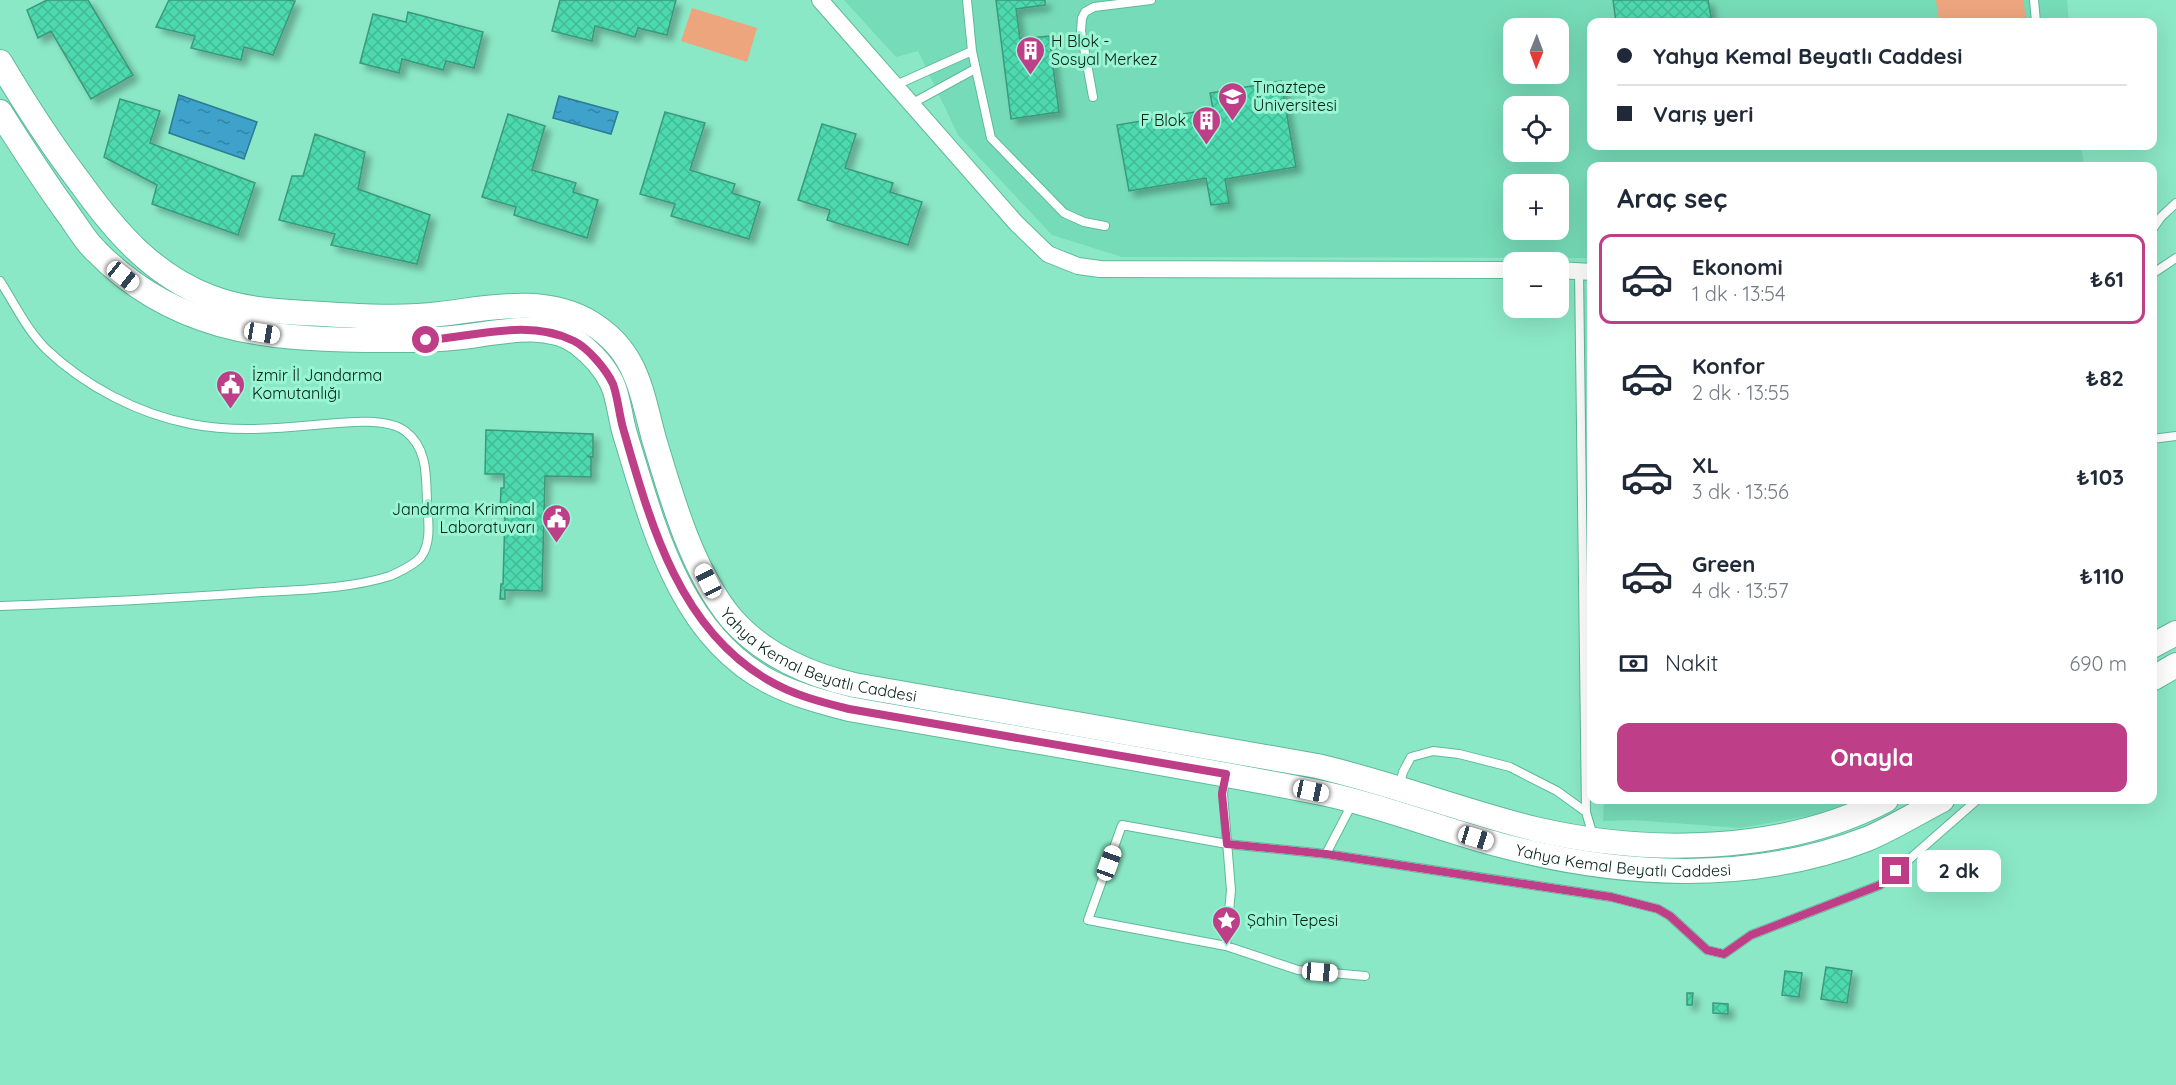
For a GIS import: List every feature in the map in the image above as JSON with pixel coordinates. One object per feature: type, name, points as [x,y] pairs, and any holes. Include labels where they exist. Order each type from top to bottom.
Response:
[{"type":"main road","name":"Yahya Kemal Beyatlı Caddesi","points":[[0,62],[45,136],[109,223],[156,266],[174,279],[211,297],[254,308],[280,311],[378,316],[435,315],[531,305],[554,307],[572,313],[605,332],[621,349],[642,389],[674,505],[692,551],[730,616],[746,633],[784,660],[832,680],[1317,766],[1497,844],[1576,862],[1652,870],[1702,871],[1771,865],[1835,850],[1893,827],[1935,804]]},
{"type":"main road","name":"Yahya Kemal Beyatlı Caddesi","points":[[0,112],[37,171],[94,249],[134,284],[198,319],[248,331],[307,339],[426,340],[519,329],[537,330],[576,341],[597,362],[612,384],[622,426],[651,518],[677,583],[691,607],[709,632],[728,652],[770,681],[798,694],[849,709],[1226,774],[1354,800],[1396,800],[1594,839],[1691,845],[1760,839],[1807,831],[1852,816],[1878,804]]},
{"type":"main road","points":[[2157,643],[2176,633]]},
{"type":"main road","points":[[2157,676],[2176,666]]},
{"type":"main road","points":[[1176,766],[1179,742]]},
{"type":"street","points":[[820,0],[1016,223],[1047,254],[1078,266],[1100,269],[1503,270]]},
{"type":"street","points":[[1569,270],[1585,271]]},
{"type":"lane","points":[[967,0],[975,69],[991,138],[1064,213],[1084,222],[1105,226]]},
{"type":"lane","points":[[1093,98],[1082,31],[1082,18],[1085,12],[1094,8],[1151,0]]},
{"type":"lane","points":[[2034,0],[2036,18]]},
{"type":"lane","points":[[896,85],[972,51]]},
{"type":"lane","points":[[911,104],[975,69]]},
{"type":"lane","points":[[2157,223],[2176,203]]},
{"type":"lane","points":[[2157,271],[2176,258]]},
{"type":"lane","points":[[1585,271],[1586,812],[1594,839]]},
{"type":"lane","points":[[0,280],[28,326],[45,348],[97,387],[126,403],[189,424],[220,428],[256,429],[350,422],[386,424],[404,430],[418,445],[426,464],[428,539],[421,557],[404,569],[391,575],[352,584],[288,591],[0,606]]},
{"type":"lane","points":[[2157,438],[2176,436]]},
{"type":"lane","points":[[1396,800],[1403,772],[1411,757],[1433,751],[1459,753],[1510,767],[1557,791],[1586,812]]},
{"type":"lane","points":[[1226,774],[1222,794],[1231,890],[1226,946]]},
{"type":"lane","points":[[1326,854],[1354,800]]},
{"type":"lane","points":[[1365,976],[1298,970],[1226,946],[1088,920],[1122,825],[1227,844],[1326,854],[1611,897],[1658,909],[1670,916],[1707,950],[1724,954],[1751,935],[1880,885],[1972,804]]},
{"type":"shaded area","name":"Tınaztepe Üniversitesi","points":[[844,0],[2067,0],[2069,18],[1587,18],[1587,150],[2082,150],[2083,162],[1587,162],[1587,258],[1569,258],[1569,252],[1503,252],[1503,258],[1122,257],[1052,235],[958,135],[918,51],[896,57]]},
{"type":"shaded area","points":[[1936,0],[2023,0],[2026,18],[1938,18]]},
{"type":"shaded area","points":[[692,8],[757,28],[747,62],[681,41]]},
{"type":"shaded area","points":[[1604,804],[1845,804],[1831,812],[1740,828],[1634,820],[1603,821]]},
{"type":"water","points":[[179,95],[257,122],[244,159],[169,133]]},
{"type":"water","points":[[559,96],[618,112],[611,134],[553,118]]},
{"type":"building","points":[[47,0],[88,0],[133,75],[91,99],[51,31],[38,38],[27,10]]},
{"type":"building","points":[[169,0],[295,1],[273,55],[244,47],[241,60],[191,48],[195,36],[156,27]]},
{"type":"building","points":[[560,0],[676,0],[667,35],[638,28],[635,37],[595,26],[592,41],[552,31]]},
{"type":"building","name":"H Blok - Sosyal Merkez","points":[[996,0],[1045,0],[1045,5],[1016,9],[1020,39],[1049,36],[1059,112],[1011,119]]},
{"type":"building","points":[[1613,0],[1708,0],[1711,18],[1615,18]]},
{"type":"building","points":[[408,12],[483,32],[474,68],[446,61],[443,70],[402,59],[399,73],[360,63],[373,14],[406,22]]},
{"type":"building","name":"F Blok","points":[[1281,81],[1296,167],[1225,179],[1229,203],[1211,205],[1206,178],[1129,191],[1117,125],[1213,109],[1210,93]]},
{"type":"building","points":[[120,99],[160,111],[150,143],[255,183],[238,235],[152,204],[157,185],[104,157]]},
{"type":"building","points":[[665,112],[705,123],[690,170],[735,184],[732,193],[760,202],[749,239],[671,216],[675,204],[640,194]]},
{"type":"building","points":[[508,114],[545,126],[532,170],[576,183],[573,192],[598,200],[587,238],[514,215],[516,207],[482,197]]},
{"type":"building","points":[[822,124],[856,134],[845,168],[893,183],[890,192],[922,202],[908,245],[827,220],[830,210],[798,200]]},
{"type":"building","points":[[315,134],[365,152],[358,189],[430,215],[417,264],[331,245],[335,234],[279,220],[292,176],[303,176]]},
{"type":"building","points":[[486,430],[593,434],[593,457],[587,456],[591,457],[591,477],[545,476],[542,591],[505,590],[505,599],[500,599],[501,584],[503,584],[505,514],[500,514],[504,474],[485,474]]},
{"type":"building","points":[[1826,967],[1852,971],[1847,1003],[1821,999]]},
{"type":"building","points":[[1785,971],[1802,973],[1799,997],[1782,995]]},
{"type":"building","points":[[1687,993],[1693,993],[1692,1005],[1687,1005]]},
{"type":"building","points":[[1713,1003],[1728,1004],[1728,1014],[1713,1013]]},
{"type":"place","name":"H Blok - Sosyal Merkez","points":[[1030,76]]},
{"type":"place","name":"Tınaztepe Üniversitesi","points":[[1232,122]]},
{"type":"place","name":"F Blok","points":[[1207,146]]},
{"type":"place","name":"İzmir İl Jandarma Komutanlığı","points":[[231,410]]},
{"type":"place","name":"Jandarma Kriminal Laboratuvarı","points":[[556,544]]},
{"type":"place","name":"Şahin Tepesi","points":[[1226,946]]},
{"type":"route","points":[[426,340],[519,329],[537,330],[576,341],[590,353],[612,384],[622,426],[651,518],[677,583],[691,607],[709,632],[728,652],[770,681],[798,694],[849,709],[1226,774],[1222,794],[1227,844],[1326,854],[1611,897],[1658,909],[1670,916],[1707,950],[1724,954],[1751,935],[1880,885],[1896,871]]}]
